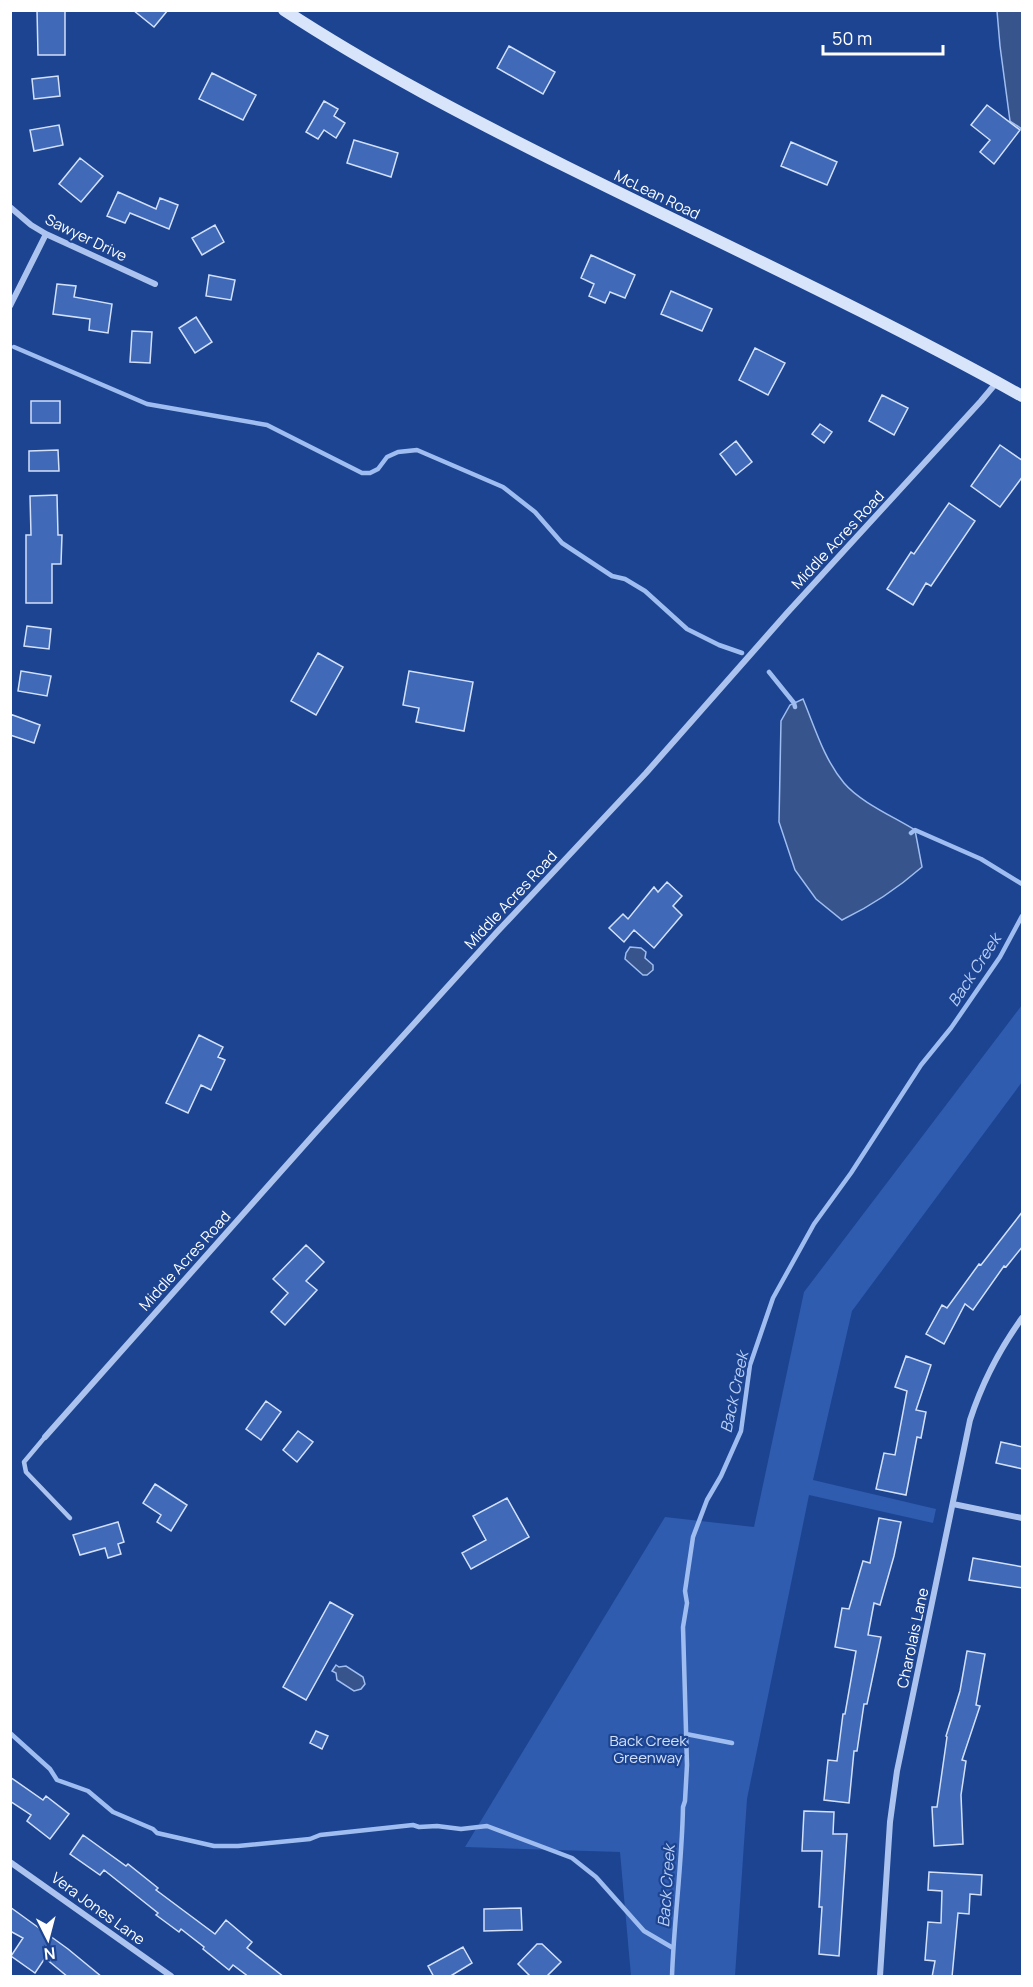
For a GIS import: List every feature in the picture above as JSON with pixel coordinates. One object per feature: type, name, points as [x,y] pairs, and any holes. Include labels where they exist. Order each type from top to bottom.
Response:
[{"type":"street","name":"McLean Road","points":[[284,10],[376,66],[484,125],[669,218],[848,304],[1023,396]]},
{"type":"street","name":"Sawyer Drive","points":[[10,207],[31,225],[46,234],[155,284]]},
{"type":"street","points":[[10,306],[46,234]]},
{"type":"street","name":"Middle Acres Road","points":[[45,1437],[316,1132],[497,932],[646,773],[997,381]]},
{"type":"street","name":"Charolais Lane","points":[[880,1977],[889,1831],[897,1771],[970,1420],[978,1395],[995,1360],[1023,1318]]},
{"type":"street","points":[[953,1504],[1023,1518]]},
{"type":"street","name":"Vera Jones Lane","points":[[10,1862],[171,1977]]},
{"type":"lane","points":[[45,1437],[24,1462],[26,1472],[70,1518]]},
{"type":"green space","name":"Back Creek Greenway","points":[[1022,1005],[1022,1082],[852,1311],[813,1480],[936,1509],[933,1523],[809,1495],[747,1799],[735,1976],[631,1976],[620,1852],[465,1847],[665,1517],[754,1527],[804,1292]]},
{"type":"shaded area","points":[[997,11],[1022,11],[1022,129],[1010,121]]},
{"type":"shaded area","points":[[803,699],[825,754],[844,783],[868,803],[915,830],[922,867],[884,896],[842,920],[816,899],[795,870],[779,822],[781,721],[790,705]]},
{"type":"shaded area","points":[[630,947],[641,948],[646,952],[645,958],[653,965],[653,970],[647,975],[643,975],[625,959]]},
{"type":"shaded area","points":[[336,1665],[346,1666],[363,1677],[365,1684],[361,1689],[354,1691],[337,1680],[336,1673],[332,1671]]},
{"type":"building","points":[[37,10],[65,10],[65,55],[38,55]]},
{"type":"building","points":[[133,10],[168,10],[154,27]]},
{"type":"building","points":[[509,46],[555,72],[543,94],[497,68]]},
{"type":"building","points":[[212,73],[256,95],[243,120],[199,99]]},
{"type":"building","points":[[58,76],[60,96],[34,99],[32,79]]},
{"type":"building","points":[[324,101],[338,109],[334,116],[345,123],[336,138],[324,130],[318,139],[306,132]]},
{"type":"building","points":[[987,105],[1020,130],[994,164],[980,152],[990,140],[971,125]]},
{"type":"building","points":[[59,125],[63,145],[34,151],[30,130]]},
{"type":"building","points":[[354,140],[398,153],[391,177],[347,163]]},
{"type":"building","points":[[791,142],[837,162],[827,185],[781,166]]},
{"type":"building","points":[[80,158],[103,176],[81,202],[59,184]]},
{"type":"building","points":[[118,192],[156,209],[160,198],[178,205],[169,229],[130,213],[125,223],[107,216]]},
{"type":"building","points":[[215,225],[224,242],[202,255],[192,238]]},
{"type":"building","points":[[591,255],[635,275],[625,298],[610,292],[605,303],[589,296],[594,284],[581,278]]},
{"type":"building","points":[[209,275],[235,280],[231,300],[206,296]]},
{"type":"building","points":[[57,284],[76,286],[74,297],[112,304],[108,333],[89,330],[90,319],[53,314]]},
{"type":"building","points":[[671,291],[712,309],[702,331],[661,314]]},
{"type":"building","points":[[196,317],[212,342],[195,353],[179,328]]},
{"type":"building","points":[[132,331],[152,332],[150,363],[130,362]]},
{"type":"building","points":[[755,348],[785,363],[768,395],[739,380]]},
{"type":"building","points":[[882,395],[908,408],[894,435],[869,421]]},
{"type":"building","points":[[31,401],[60,401],[60,423],[31,423]]},
{"type":"building","points":[[820,424],[832,432],[824,443],[812,434]]},
{"type":"building","points":[[736,441],[752,462],[736,475],[720,454]]},
{"type":"building","points":[[1000,445],[1023,461],[1023,476],[1000,507],[971,486]]},
{"type":"building","points":[[58,450],[59,471],[29,471],[29,451]]},
{"type":"building","points":[[57,495],[58,535],[62,535],[61,564],[52,564],[52,603],[26,603],[26,535],[31,535],[30,496]]},
{"type":"building","points":[[949,503],[975,521],[931,586],[926,583],[913,605],[887,589],[911,552],[914,554]]},
{"type":"building","points":[[27,626],[51,629],[49,649],[24,646]]},
{"type":"building","points":[[318,653],[343,667],[316,715],[291,701]]},
{"type":"building","points":[[21,671],[51,676],[47,696],[18,691]]},
{"type":"building","points":[[409,671],[473,682],[464,731],[416,722],[419,708],[403,705]]},
{"type":"building","points":[[10,714],[40,725],[34,743],[10,735]]},
{"type":"building","points":[[667,882],[682,896],[673,906],[682,915],[654,948],[634,930],[624,942],[609,928],[623,914],[628,919],[654,887],[658,892]]},
{"type":"building","points":[[199,1035],[223,1047],[218,1057],[225,1060],[211,1090],[201,1085],[188,1113],[166,1103]]},
{"type":"building","points":[[1023,1211],[1023,1246],[1006,1267],[1004,1266],[973,1310],[965,1304],[944,1344],[926,1334],[942,1305],[947,1308],[979,1264],[981,1265]]},
{"type":"building","points":[[306,1245],[324,1262],[306,1281],[317,1290],[285,1325],[271,1312],[288,1293],[273,1279]]},
{"type":"building","points":[[906,1356],[931,1365],[916,1410],[926,1412],[921,1438],[917,1437],[906,1495],[876,1489],[884,1453],[895,1455],[907,1391],[895,1387]]},
{"type":"building","points":[[266,1401],[281,1412],[261,1440],[246,1429]]},
{"type":"building","points":[[298,1431],[313,1442],[297,1462],[283,1450]]},
{"type":"building","points":[[1001,1442],[1023,1447],[1023,1469],[996,1463]]},
{"type":"building","points":[[155,1484],[187,1505],[171,1531],[157,1522],[161,1515],[143,1503]]},
{"type":"building","points":[[507,1498],[529,1537],[471,1569],[462,1553],[486,1540],[473,1516]]},
{"type":"building","points":[[879,1518],[901,1522],[880,1605],[874,1603],[868,1635],[881,1637],[867,1704],[864,1704],[857,1751],[854,1751],[849,1803],[824,1800],[828,1760],[837,1761],[843,1714],[845,1714],[856,1651],[835,1647],[842,1608],[849,1609],[863,1561],[870,1563]]},
{"type":"building","points":[[118,1522],[124,1542],[118,1544],[121,1554],[108,1558],[105,1548],[80,1555],[73,1535]]},
{"type":"building","points":[[973,1558],[1023,1567],[1023,1588],[969,1580]]},
{"type":"building","points":[[330,1602],[353,1615],[306,1700],[283,1687]]},
{"type":"building","points":[[967,1651],[985,1654],[976,1705],[980,1706],[962,1760],[966,1761],[961,1795],[963,1844],[934,1846],[932,1807],[937,1807],[946,1736],[960,1691]]},
{"type":"building","points":[[316,1731],[328,1736],[322,1749],[310,1743]]},
{"type":"building","points":[[10,1777],[43,1800],[46,1796],[69,1814],[50,1839],[27,1821],[31,1815],[10,1801]]},
{"type":"building","points":[[804,1811],[834,1812],[833,1834],[847,1834],[839,1956],[819,1954],[822,1851],[802,1851]]},
{"type":"building","points":[[83,1835],[126,1866],[128,1864],[158,1888],[156,1890],[215,1934],[226,1920],[252,1942],[247,1948],[284,1977],[249,1977],[233,1965],[229,1970],[181,1929],[179,1932],[156,1915],[158,1913],[104,1870],[100,1875],[70,1854]]},
{"type":"building","points":[[929,1872],[982,1875],[981,1895],[970,1894],[969,1914],[958,1913],[952,1977],[932,1977],[935,1961],[925,1960],[928,1922],[941,1923],[942,1891],[928,1890]]},
{"type":"building","points":[[10,1907],[102,1977],[68,1977],[45,1958],[35,1973],[11,1956],[23,1938],[10,1931]]},
{"type":"building","points":[[521,1908],[522,1930],[484,1931],[484,1909]]},
{"type":"building","points":[[537,1944],[542,1944],[561,1962],[546,1977],[531,1977],[518,1964]]},
{"type":"building","points":[[463,1947],[472,1963],[449,1977],[434,1977],[428,1966]]},
{"type":"waterway","points":[[14,347],[147,404],[267,425],[362,473],[370,473],[378,469],[387,457],[398,452],[417,450],[503,487],[535,512],[562,543],[612,576],[625,579],[645,591],[687,629],[719,645],[742,653]]},
{"type":"waterway","points":[[769,672],[795,707]]},
{"type":"waterway","points":[[911,833],[915,830],[981,859],[1022,884]]},
{"type":"waterway","name":"Back Creek","points":[[672,1976],[687,1765],[683,1627],[687,1603],[685,1591],[693,1537],[707,1500],[721,1476],[741,1431],[750,1365],[773,1298],[814,1224],[851,1173],[921,1065],[951,1028],[1000,957],[1022,916]]},
{"type":"waterway","points":[[10,1733],[50,1769],[57,1780],[88,1791],[113,1812],[153,1829],[157,1833],[214,1846],[310,1839],[320,1835],[413,1825],[461,1829],[487,1826],[572,1858],[596,1877],[644,1931],[673,1948]]},
{"type":"waterway","points":[[686,1734],[732,1743]]}]
